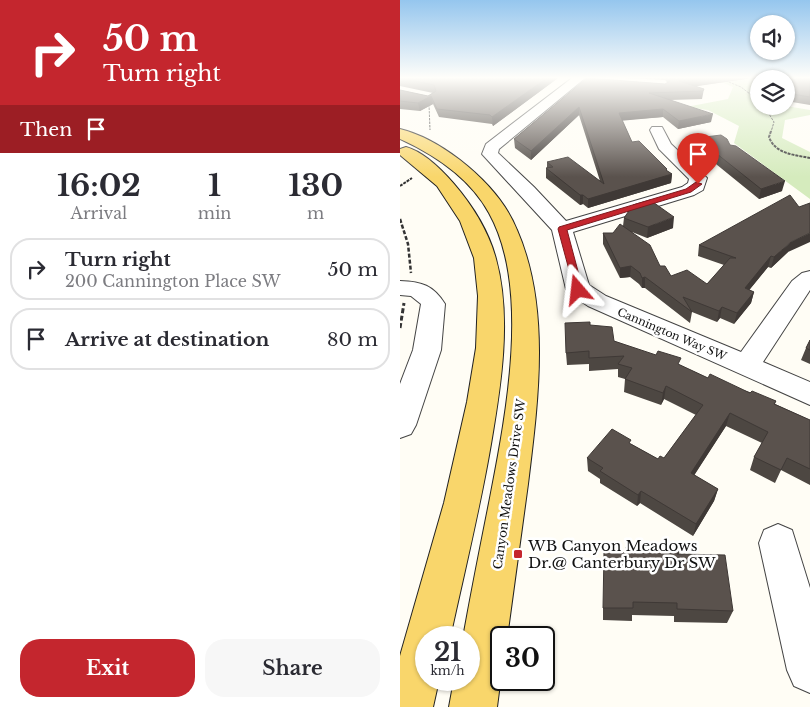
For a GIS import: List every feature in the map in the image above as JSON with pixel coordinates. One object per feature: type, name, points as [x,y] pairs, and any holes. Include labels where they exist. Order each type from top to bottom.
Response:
[{"type":"main road","name":"Canyon Meadows Drive SW","points":[[400,133],[436,150],[458,166],[493,204],[507,228],[522,286],[524,336],[522,404],[473,707]]},
{"type":"main road","points":[[400,149],[426,165],[443,180],[459,200],[484,252],[490,287],[491,334],[486,393],[460,516],[431,626]]},
{"type":"main road","points":[[410,707],[415,687]]},
{"type":"street","name":"Cannington Way SW","points":[[540,111],[490,150],[491,156],[528,191],[562,229],[576,287],[582,293],[810,394]]},
{"type":"street","points":[[562,229],[688,191],[697,186],[698,178],[664,146],[657,130]]},
{"type":"street","points":[[746,366],[800,286],[810,278]]},
{"type":"street","points":[[400,425],[427,350],[433,304],[430,298],[417,289],[405,287]]},
{"type":"street","points":[[778,543],[810,670]]},
{"type":"path","points":[[430,111],[430,134]]},
{"type":"path","points":[[770,115],[774,122],[769,136],[775,147],[810,158]]},
{"type":"path","points":[[400,219],[408,244],[411,276],[405,287],[400,328]]},
{"type":"green space","points":[[710,111],[750,111],[750,115],[795,115],[795,111],[810,111],[810,115],[785,120],[782,138],[810,152],[810,199],[734,143],[739,126]]},
{"type":"building","points":[[455,111],[500,111],[492,117],[490,115]]},
{"type":"building","points":[[548,111],[575,111],[531,151],[514,139]]},
{"type":"building","points":[[580,111],[641,111],[619,113],[632,142],[639,141],[672,174],[588,199],[580,195],[546,168],[553,167],[547,162],[568,157],[604,184]]},
{"type":"building","points":[[666,111],[704,111],[713,114],[679,121]]},
{"type":"building","points":[[721,135],[727,139],[730,145],[736,146],[785,181],[761,189],[697,138]]},
{"type":"building","points":[[790,195],[799,207],[810,203],[810,233],[791,242],[774,257],[771,256],[745,288],[754,292],[737,313],[722,307],[719,311],[683,297],[692,312],[645,277],[642,278],[640,273],[631,266],[620,268],[603,233],[613,233],[620,224],[650,245],[660,266],[665,266],[671,276],[687,270],[707,284],[730,258],[736,258],[699,245]]},
{"type":"building","points":[[650,200],[674,217],[648,227],[624,218],[633,205]]},
{"type":"building","points":[[590,322],[590,325],[612,327],[614,341],[656,355],[658,351],[681,358],[678,364],[708,378],[710,374],[750,393],[752,391],[776,401],[774,404],[810,420],[810,469],[787,458],[781,470],[754,457],[768,432],[730,413],[691,473],[718,489],[696,524],[641,491],[638,495],[600,471],[603,468],[587,458],[612,429],[631,440],[629,443],[658,459],[660,456],[664,458],[703,405],[666,386],[663,393],[625,379],[632,368],[618,364],[624,356],[589,358],[589,351],[566,353],[565,323]]},
{"type":"building","points":[[810,340],[810,350],[806,348]]},
{"type":"building","points":[[626,547],[680,549],[677,554],[725,555],[733,611],[677,609],[677,603],[633,602],[633,608],[603,608],[604,552],[626,553]]},
{"type":"place","name":"WB Canyon Meadows Dr.@ Canterbury Dr SW","points":[[518,554]]},
{"type":"route","points":[[578,290],[562,229],[688,191],[698,184]]}]
